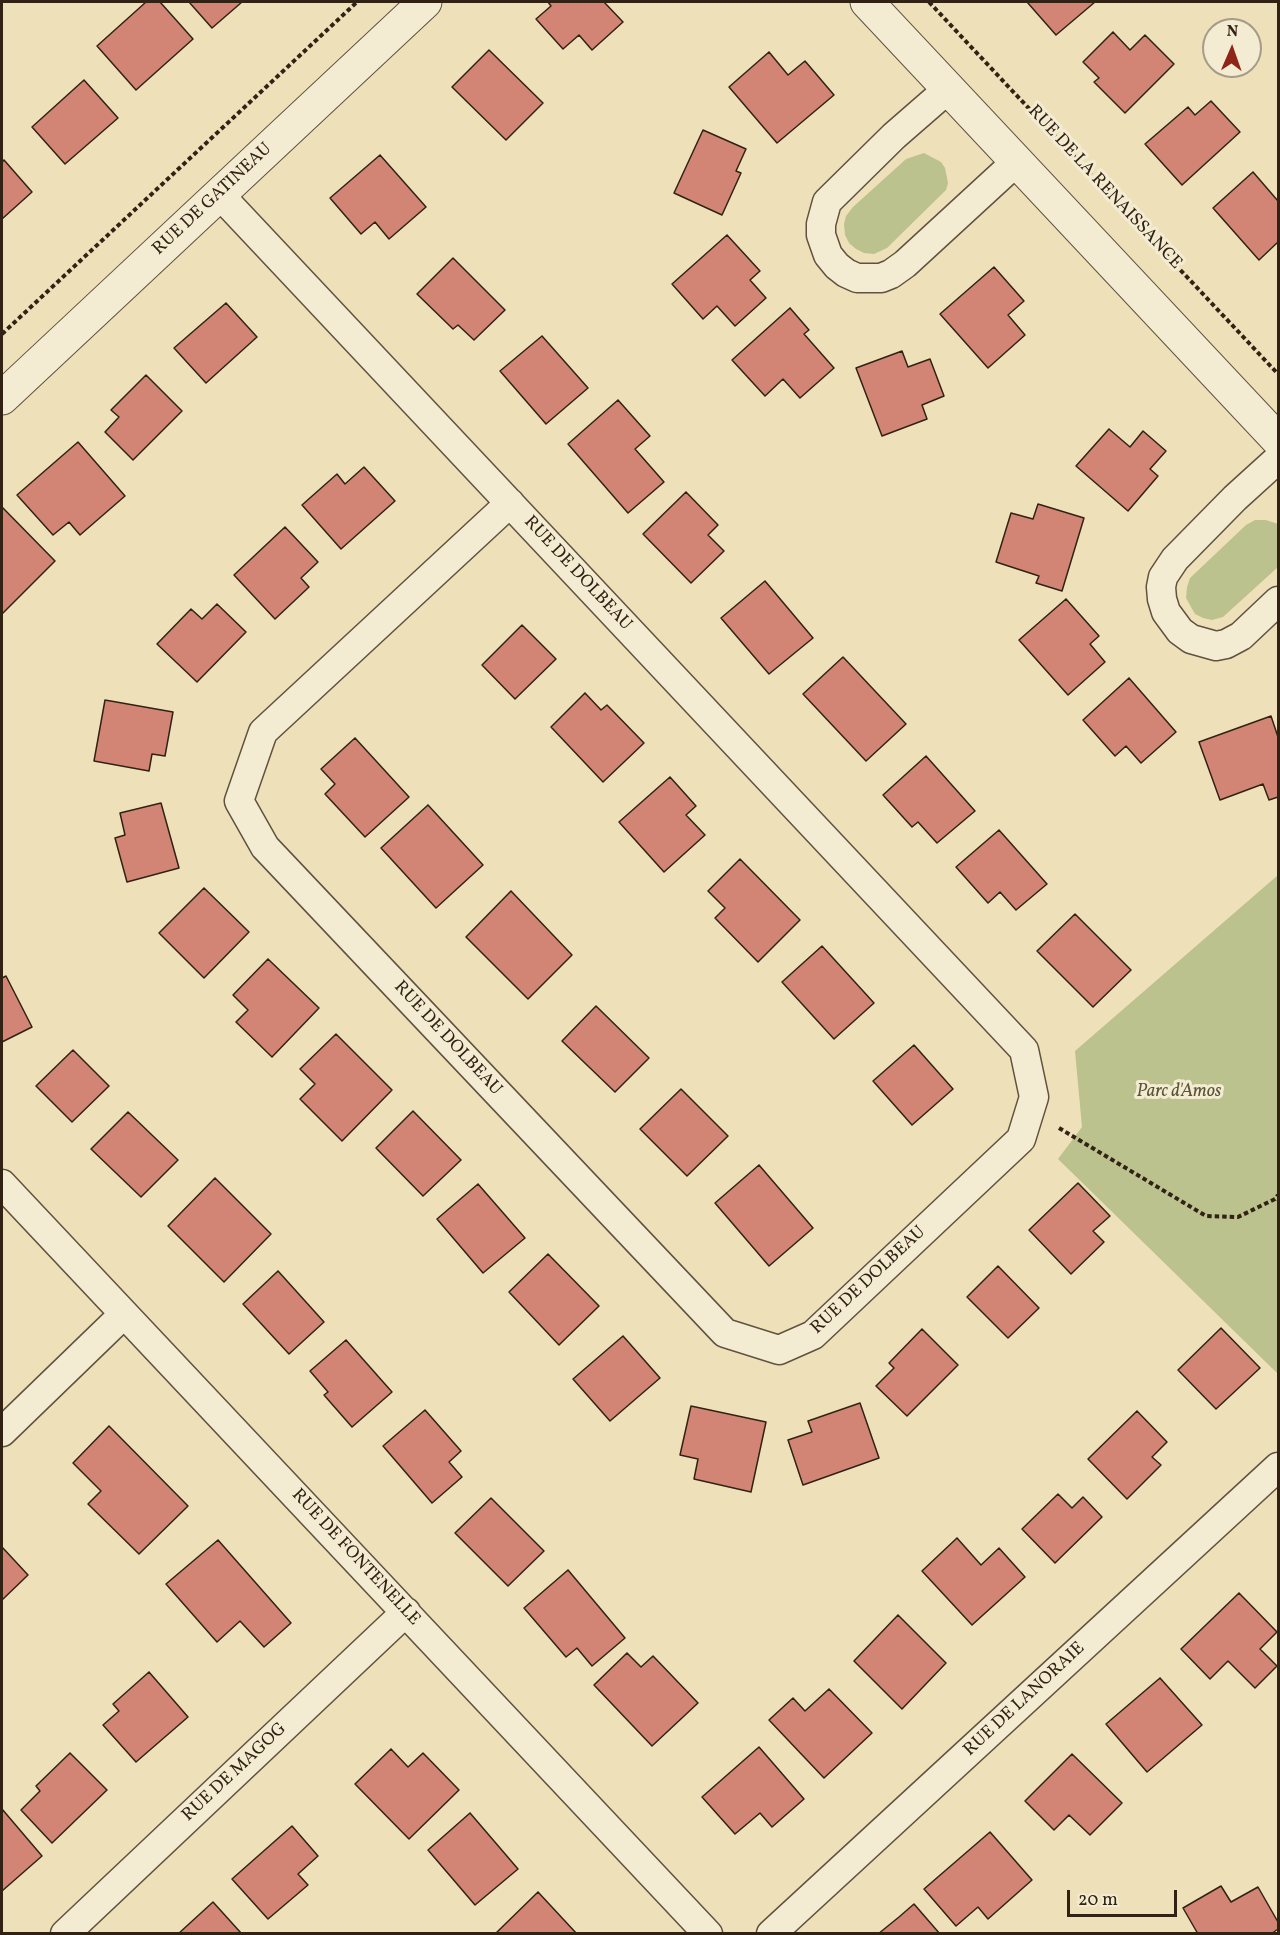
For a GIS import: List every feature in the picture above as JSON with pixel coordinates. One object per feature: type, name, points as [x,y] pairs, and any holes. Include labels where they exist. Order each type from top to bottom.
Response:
[{"type":"street","name":"RUE DE GATINEAU","points":[[2,398],[425,2]]},
{"type":"street","points":[[867,2],[1278,440]]},
{"type":"street","points":[[948,89],[894,136],[827,202],[821,224],[821,235],[828,255],[837,266],[857,278],[868,279],[891,274],[1016,162]]},
{"type":"street","name":"RUE DE DOLBEAU","points":[[219,194],[510,503],[1024,1050],[1034,1097],[1021,1139],[813,1335],[779,1350],[725,1333],[265,847],[239,801],[263,732],[510,503]]},
{"type":"street","points":[[1278,459],[1235,498],[1175,559],[1163,578],[1161,587],[1166,612],[1180,631],[1191,639],[1216,646],[1226,644],[1241,636],[1278,601]]},
{"type":"street","name":"RUE DE FONTENELLE","points":[[2,1184],[708,1934]]},
{"type":"street","points":[[2,1432],[124,1314]]},
{"type":"street","name":"RUE DE LANORAIE","points":[[771,1934],[1278,1467]]},
{"type":"street","name":"RUE DE MAGOG","points":[[65,1934],[406,1612]]},
{"type":"path","points":[[2,333],[357,2]]},
{"type":"path","name":"RUE DE LA RENAISSANCE","points":[[929,2],[1278,375]]},
{"type":"path","points":[[1030,1111],[1206,1216],[1238,1217],[1278,1196]]},
{"type":"green space","points":[[924,153],[941,162],[945,168],[948,183],[946,190],[887,248],[874,254],[856,249],[845,235],[846,216],[906,159]]},
{"type":"green space","points":[[1255,520],[1266,520],[1278,524],[1278,567],[1223,617],[1212,620],[1195,614],[1186,598],[1190,578],[1246,525]]},
{"type":"green space","name":"Parc d'Amos","points":[[1278,875],[1278,1374],[1058,1159],[1082,1127],[1075,1051]]},
{"type":"building","points":[[146,2],[160,2],[193,39],[136,90],[97,46]]},
{"type":"building","points":[[189,2],[242,2],[212,28]]},
{"type":"building","points":[[548,2],[604,2],[623,22],[592,50],[579,35],[563,49],[536,19],[551,6]]},
{"type":"building","points":[[1027,2],[1095,2],[1056,35]]},
{"type":"building","points":[[1113,32],[1130,50],[1145,35],[1174,64],[1125,113],[1094,82],[1099,78],[1083,62]]},
{"type":"building","points":[[489,50],[543,103],[506,140],[452,87]]},
{"type":"building","points":[[769,52],[788,75],[805,61],[834,95],[777,143],[729,87]]},
{"type":"building","points":[[84,80],[118,118],[65,164],[32,127]]},
{"type":"building","points":[[1211,101],[1240,132],[1182,185],[1145,144],[1188,107],[1195,115]]},
{"type":"building","points":[[703,130],[746,149],[736,171],[741,173],[722,215],[674,193]]},
{"type":"building","points":[[380,155],[426,207],[389,239],[375,222],[361,234],[330,198]]},
{"type":"building","points":[[4,160],[32,192],[2,219],[2,162]]},
{"type":"building","points":[[1253,172],[1278,201],[1278,242],[1259,260],[1213,208]]},
{"type":"building","points":[[727,235],[760,271],[750,280],[766,298],[735,326],[717,306],[703,319],[672,284]]},
{"type":"building","points":[[453,258],[505,310],[474,340],[458,325],[453,329],[417,294]]},
{"type":"building","points":[[994,267],[1024,301],[1008,315],[1025,335],[988,368],[940,314]]},
{"type":"building","points":[[226,303],[257,337],[206,383],[174,348]]},
{"type":"building","points":[[790,308],[809,330],[804,334],[834,368],[800,398],[783,379],[765,396],[732,360]]},
{"type":"building","points":[[542,336],[588,388],[546,424],[500,371]]},
{"type":"building","points":[[902,351],[908,367],[930,359],[944,396],[922,405],[927,419],[882,436],[856,368]]},
{"type":"building","points":[[146,375],[182,411],[133,460],[105,432],[119,417],[111,410]]},
{"type":"building","points":[[618,400],[650,436],[635,449],[664,482],[628,513],[568,444]]},
{"type":"building","points":[[1109,429],[1130,447],[1143,431],[1166,451],[1150,469],[1158,476],[1128,511],[1076,466]]},
{"type":"building","points":[[78,442],[125,496],[80,535],[69,522],[53,535],[17,495]]},
{"type":"building","points":[[364,467],[395,501],[341,549],[302,505],[337,474],[345,484]]},
{"type":"building","points":[[686,492],[718,525],[708,535],[724,551],[691,583],[643,534]]},
{"type":"building","points":[[1038,504],[1084,518],[1062,591],[1036,583],[1039,576],[996,562],[1011,513],[1033,519]]},
{"type":"building","points":[[2,507],[55,561],[2,614]]},
{"type":"building","points":[[285,527],[318,562],[301,578],[309,587],[275,619],[234,575]]},
{"type":"building","points":[[765,581],[813,638],[769,674],[721,618]]},
{"type":"building","points":[[1066,599],[1099,636],[1090,644],[1105,662],[1068,695],[1019,640]]},
{"type":"building","points":[[217,604],[246,632],[197,682],[157,644],[191,609],[202,619]]},
{"type":"building","points":[[522,625],[556,659],[515,699],[482,665]]},
{"type":"building","points":[[843,657],[906,724],[866,761],[803,694]]},
{"type":"building","points":[[1129,678],[1176,732],[1141,763],[1126,746],[1115,756],[1083,720]]},
{"type":"building","points":[[585,693],[601,710],[607,705],[644,743],[603,782],[551,727]]},
{"type":"building","points":[[105,700],[173,712],[165,756],[152,754],[149,771],[94,761]]},
{"type":"building","points":[[1271,716],[1278,737],[1278,797],[1269,800],[1263,784],[1220,800],[1199,742]]},
{"type":"building","points":[[355,738],[409,797],[365,837],[325,794],[335,784],[321,769]]},
{"type":"building","points":[[926,756],[975,811],[937,843],[918,822],[912,827],[883,795]]},
{"type":"building","points":[[670,777],[696,806],[686,815],[705,835],[664,872],[619,822]]},
{"type":"building","points":[[161,803],[179,868],[127,882],[115,838],[125,835],[120,813]]},
{"type":"building","points":[[428,805],[483,865],[436,908],[381,848]]},
{"type":"building","points":[[999,830],[1047,884],[1016,910],[1000,892],[988,903],[956,867]]},
{"type":"building","points":[[740,859],[800,920],[758,962],[715,918],[725,908],[708,891]]},
{"type":"building","points":[[204,888],[249,932],[204,978],[159,933]]},
{"type":"building","points":[[511,891],[572,955],[528,999],[466,937]]},
{"type":"building","points":[[1075,914],[1131,970],[1093,1007],[1037,951]]},
{"type":"building","points":[[822,946],[874,1003],[834,1039],[782,982]]},
{"type":"building","points":[[268,959],[319,1008],[272,1057],[236,1022],[248,1010],[233,995]]},
{"type":"building","points":[[6,976],[32,1027],[2,1042],[2,978]]},
{"type":"building","points":[[596,1006],[649,1058],[615,1092],[562,1041]]},
{"type":"building","points":[[336,1034],[392,1090],[342,1141],[300,1099],[315,1084],[300,1069]]},
{"type":"building","points":[[914,1045],[953,1089],[912,1125],[873,1081]]},
{"type":"building","points":[[73,1050],[109,1086],[72,1122],[36,1086]]},
{"type":"building","points":[[681,1089],[728,1136],[687,1176],[640,1129]]},
{"type":"building","points":[[413,1111],[461,1160],[423,1196],[376,1148]]},
{"type":"building","points":[[128,1112],[178,1160],[141,1197],[91,1149]]},
{"type":"building","points":[[759,1165],[813,1228],[769,1266],[715,1203]]},
{"type":"building","points":[[215,1178],[271,1234],[224,1282],[168,1226]]},
{"type":"building","points":[[1078,1183],[1110,1216],[1093,1231],[1104,1242],[1071,1274],[1029,1230]]},
{"type":"building","points":[[478,1184],[525,1238],[483,1273],[437,1219]]},
{"type":"building","points":[[548,1254],[599,1306],[559,1345],[509,1292]]},
{"type":"building","points":[[998,1266],[1039,1308],[1008,1338],[967,1297]]},
{"type":"building","points":[[278,1271],[324,1322],[289,1354],[243,1304]]},
{"type":"building","points":[[1221,1328],[1260,1368],[1216,1409],[1178,1370]]},
{"type":"building","points":[[922,1329],[958,1365],[907,1416],[876,1386],[894,1368],[889,1363]]},
{"type":"building","points":[[623,1336],[660,1378],[610,1421],[573,1379]]},
{"type":"building","points":[[346,1340],[392,1392],[352,1427],[324,1395],[328,1392],[310,1371]]},
{"type":"building","points":[[860,1403],[879,1458],[803,1485],[788,1440],[812,1432],[808,1421]]},
{"type":"building","points":[[691,1406],[766,1422],[751,1492],[694,1479],[698,1459],[680,1455]]},
{"type":"building","points":[[425,1410],[461,1451],[449,1462],[462,1477],[432,1503],[383,1446]]},
{"type":"building","points":[[1137,1411],[1167,1442],[1152,1457],[1161,1465],[1127,1499],[1088,1459]]},
{"type":"building","points":[[109,1426],[188,1506],[139,1554],[88,1504],[101,1491],[73,1463]]},
{"type":"building","points":[[1058,1494],[1072,1508],[1083,1497],[1102,1517],[1055,1563],[1022,1529]]},
{"type":"building","points":[[491,1498],[544,1551],[508,1586],[455,1533]]},
{"type":"building","points":[[957,1538],[981,1565],[999,1548],[1025,1577],[972,1625],[922,1571]]},
{"type":"building","points":[[218,1540],[291,1623],[264,1647],[240,1621],[217,1642],[166,1584]]},
{"type":"building","points":[[2,1547],[28,1575],[2,1600]]},
{"type":"building","points":[[568,1570],[625,1638],[592,1666],[577,1648],[566,1657],[524,1608]]},
{"type":"building","points":[[1239,1593],[1277,1632],[1260,1649],[1277,1666],[1255,1688],[1228,1661],[1210,1679],[1181,1649]]},
{"type":"building","points":[[898,1615],[946,1663],[902,1709],[854,1661]]},
{"type":"building","points":[[627,1653],[641,1667],[653,1656],[698,1703],[652,1746],[594,1685]]},
{"type":"building","points":[[149,1672],[188,1717],[136,1762],[103,1725],[119,1711],[113,1704]]},
{"type":"building","points":[[1160,1678],[1202,1725],[1147,1772],[1106,1724]]},
{"type":"building","points":[[829,1689],[872,1733],[824,1778],[769,1720],[793,1698],[805,1711]]},
{"type":"building","points":[[759,1747],[804,1799],[772,1827],[760,1813],[735,1834],[702,1797]]},
{"type":"building","points":[[391,1749],[408,1767],[423,1753],[459,1790],[409,1839],[355,1784]]},
{"type":"building","points":[[70,1753],[107,1790],[52,1843],[21,1810],[40,1791],[36,1786]]},
{"type":"building","points":[[1072,1754],[1122,1803],[1090,1835],[1069,1815],[1054,1830],[1025,1801]]},
{"type":"building","points":[[2,1809],[42,1856],[2,1891]]},
{"type":"building","points":[[470,1813],[518,1869],[475,1905],[428,1850]]},
{"type":"building","points":[[292,1826],[318,1856],[298,1874],[308,1885],[268,1919],[232,1879]]},
{"type":"building","points":[[990,1832],[1032,1880],[988,1919],[978,1907],[956,1926],[924,1889]]},
{"type":"building","points":[[1221,1886],[1231,1902],[1258,1887],[1278,1922],[1278,1929],[1271,1934],[1198,1934],[1183,1908]]},
{"type":"building","points":[[538,1892],[577,1934],[495,1934]]},
{"type":"building","points":[[213,1902],[241,1933],[178,1934]]},
{"type":"building","points":[[914,1904],[940,1934],[878,1934],[899,1917]]}]
